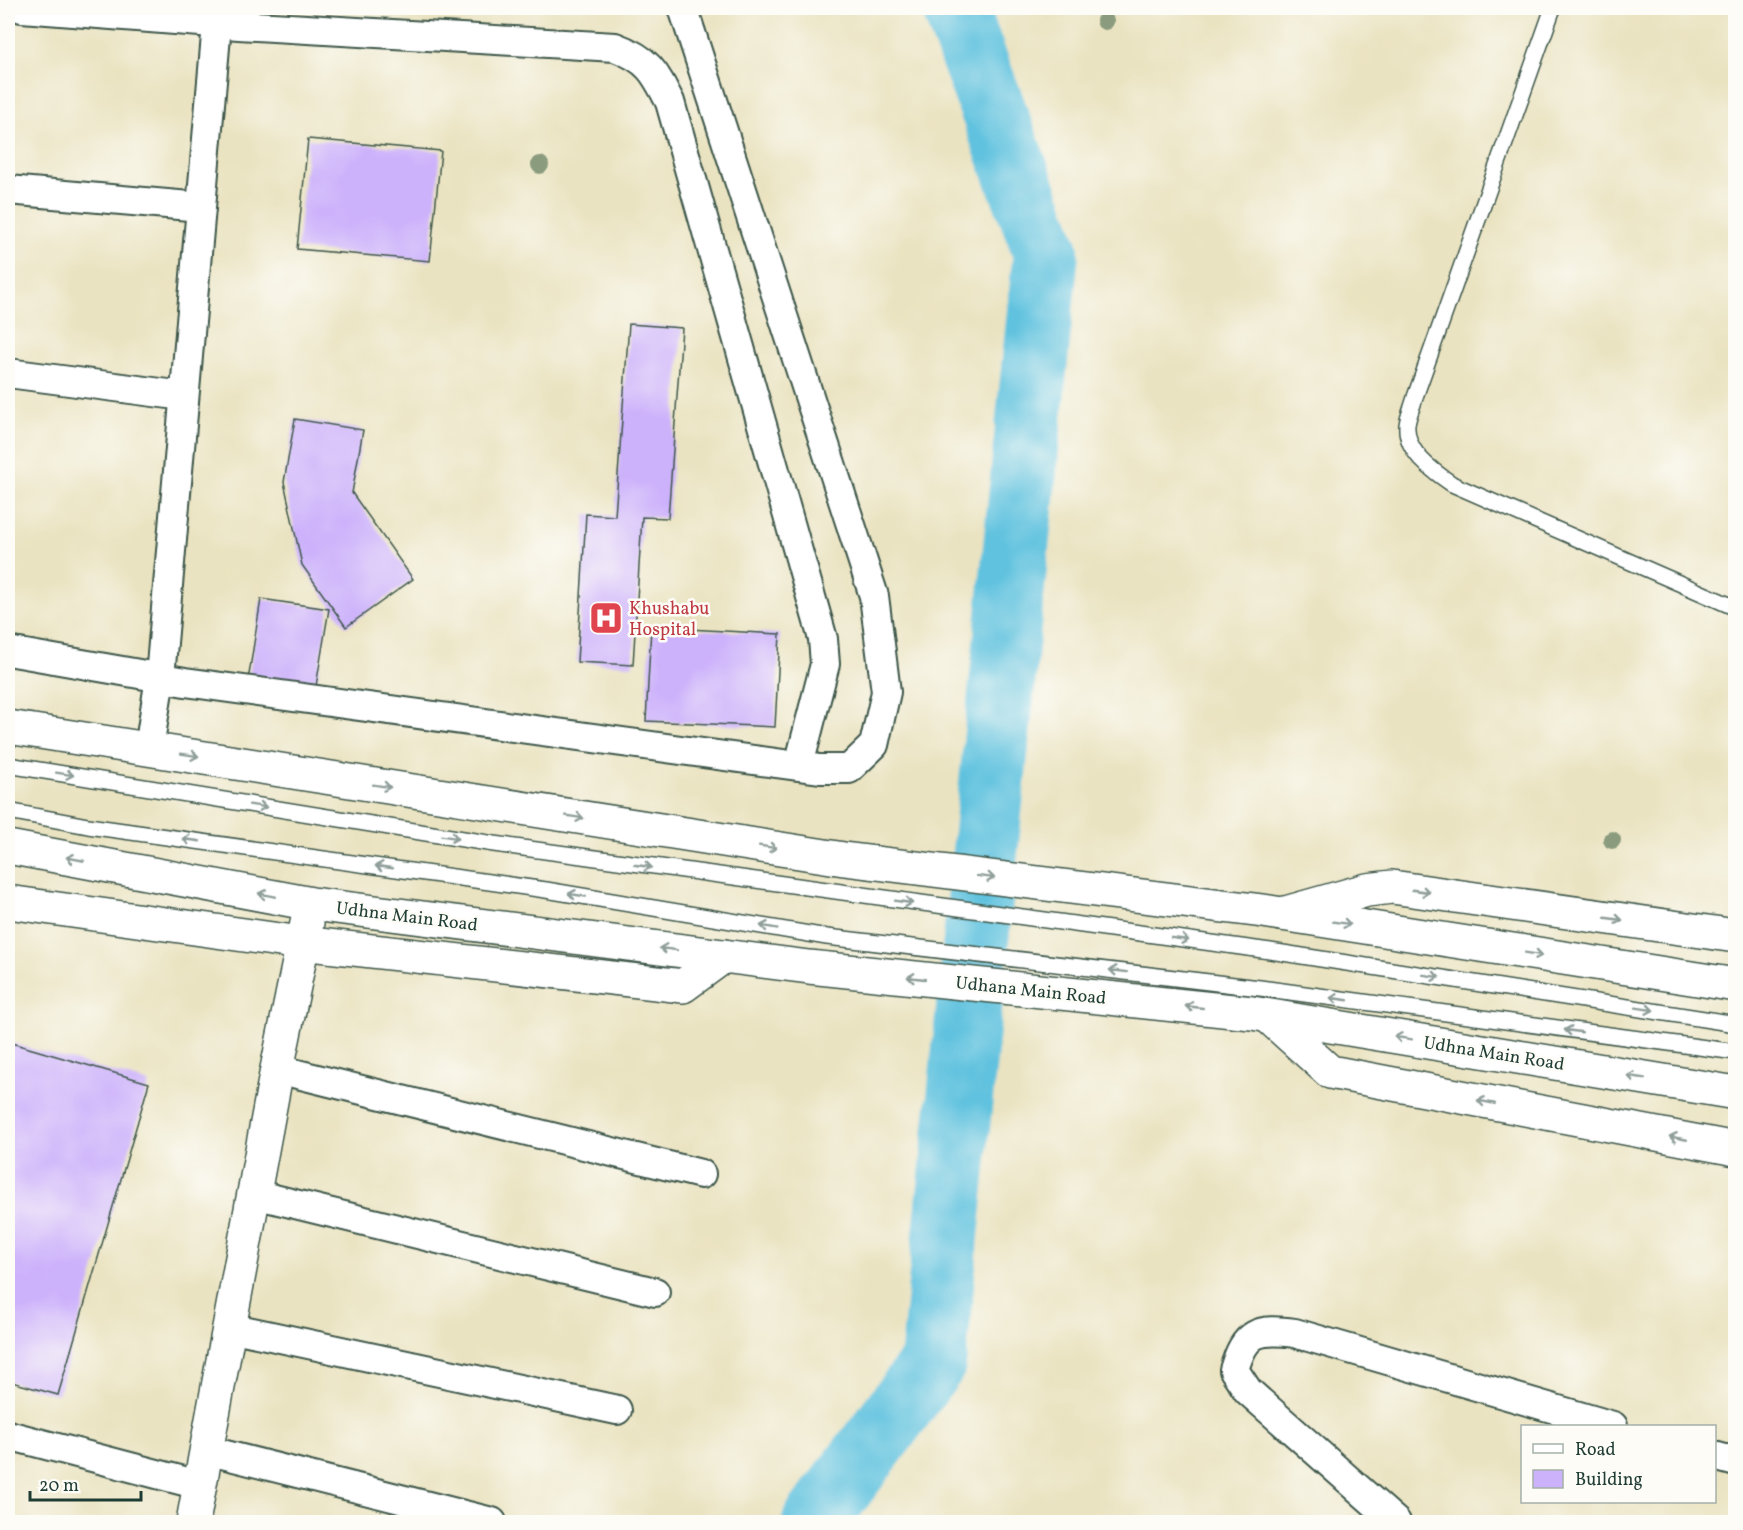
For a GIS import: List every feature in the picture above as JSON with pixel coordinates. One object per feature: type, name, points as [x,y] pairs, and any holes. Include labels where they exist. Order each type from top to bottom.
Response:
[{"type":"main road","points":[[8,727],[844,859],[1273,912],[1736,985]]},
{"type":"main road","name":"Udhna Main Road","points":[[8,847],[312,904],[809,967]]},
{"type":"main road","points":[[1273,912],[1366,890],[1392,887],[1736,936]]},
{"type":"main road","points":[[8,902],[301,943],[683,986],[724,956]]},
{"type":"main road","points":[[193,1522],[301,943],[312,904]]},
{"type":"main road","name":"Udhana Main Road","points":[[809,967],[1260,1006]]},
{"type":"main road","points":[[1260,1006],[1330,1072],[1736,1149]]},
{"type":"main road","name":"Udhna Main Road","points":[[1260,1006],[1736,1093]]},
{"type":"street","points":[[22,8],[232,19],[615,47],[637,55],[656,74],[670,102],[823,639],[825,664],[799,765]]},
{"type":"street","points":[[8,651],[160,678],[799,765],[849,769],[874,745],[886,692],[873,596],[683,8]]},
{"type":"street","points":[[149,749],[160,678],[201,207],[232,19]]},
{"type":"street","points":[[8,190],[201,207]]},
{"type":"street","points":[[8,373],[184,396]]},
{"type":"street","points":[[277,1069],[701,1174]]},
{"type":"street","points":[[254,1194],[655,1292]]},
{"type":"street","points":[[229,1327],[617,1410]]},
{"type":"street","points":[[1396,1522],[1248,1391],[1234,1370],[1240,1349],[1255,1333],[1270,1330],[1294,1333],[1610,1425]]},
{"type":"street","points":[[8,1435],[200,1485]]},
{"type":"street","points":[[206,1450],[492,1522]]},
{"type":"street","points":[[1716,1457],[1736,1462]]},
{"type":"lane","points":[[1552,8],[1415,397],[1407,425],[1409,440],[1420,458],[1452,484],[1736,608]]},
{"type":"lane","points":[[8,765],[494,844],[846,895],[1270,951],[1736,1024]]},
{"type":"lane","points":[[8,811],[88,826],[546,890],[1260,1006],[1736,1052]]},
{"type":"building","points":[[308,139],[441,151],[430,261],[297,249]]},
{"type":"building","points":[[629,324],[682,328],[668,518],[642,517],[633,665],[577,662],[586,514],[615,516]]},
{"type":"building","points":[[295,419],[363,430],[352,493],[413,579],[346,627],[302,565],[284,482]]},
{"type":"building","points":[[261,599],[329,609],[315,692],[248,681]]},
{"type":"building","points":[[651,627],[780,634],[775,727],[646,721]]},
{"type":"building","points":[[8,1042],[149,1083],[58,1395],[8,1381]]},
{"type":"waterway","points":[[815,1522],[933,1363],[1046,252],[955,8]]},
{"type":"place","name":"Khushabu Hospital","points":[[606,618]]}]
